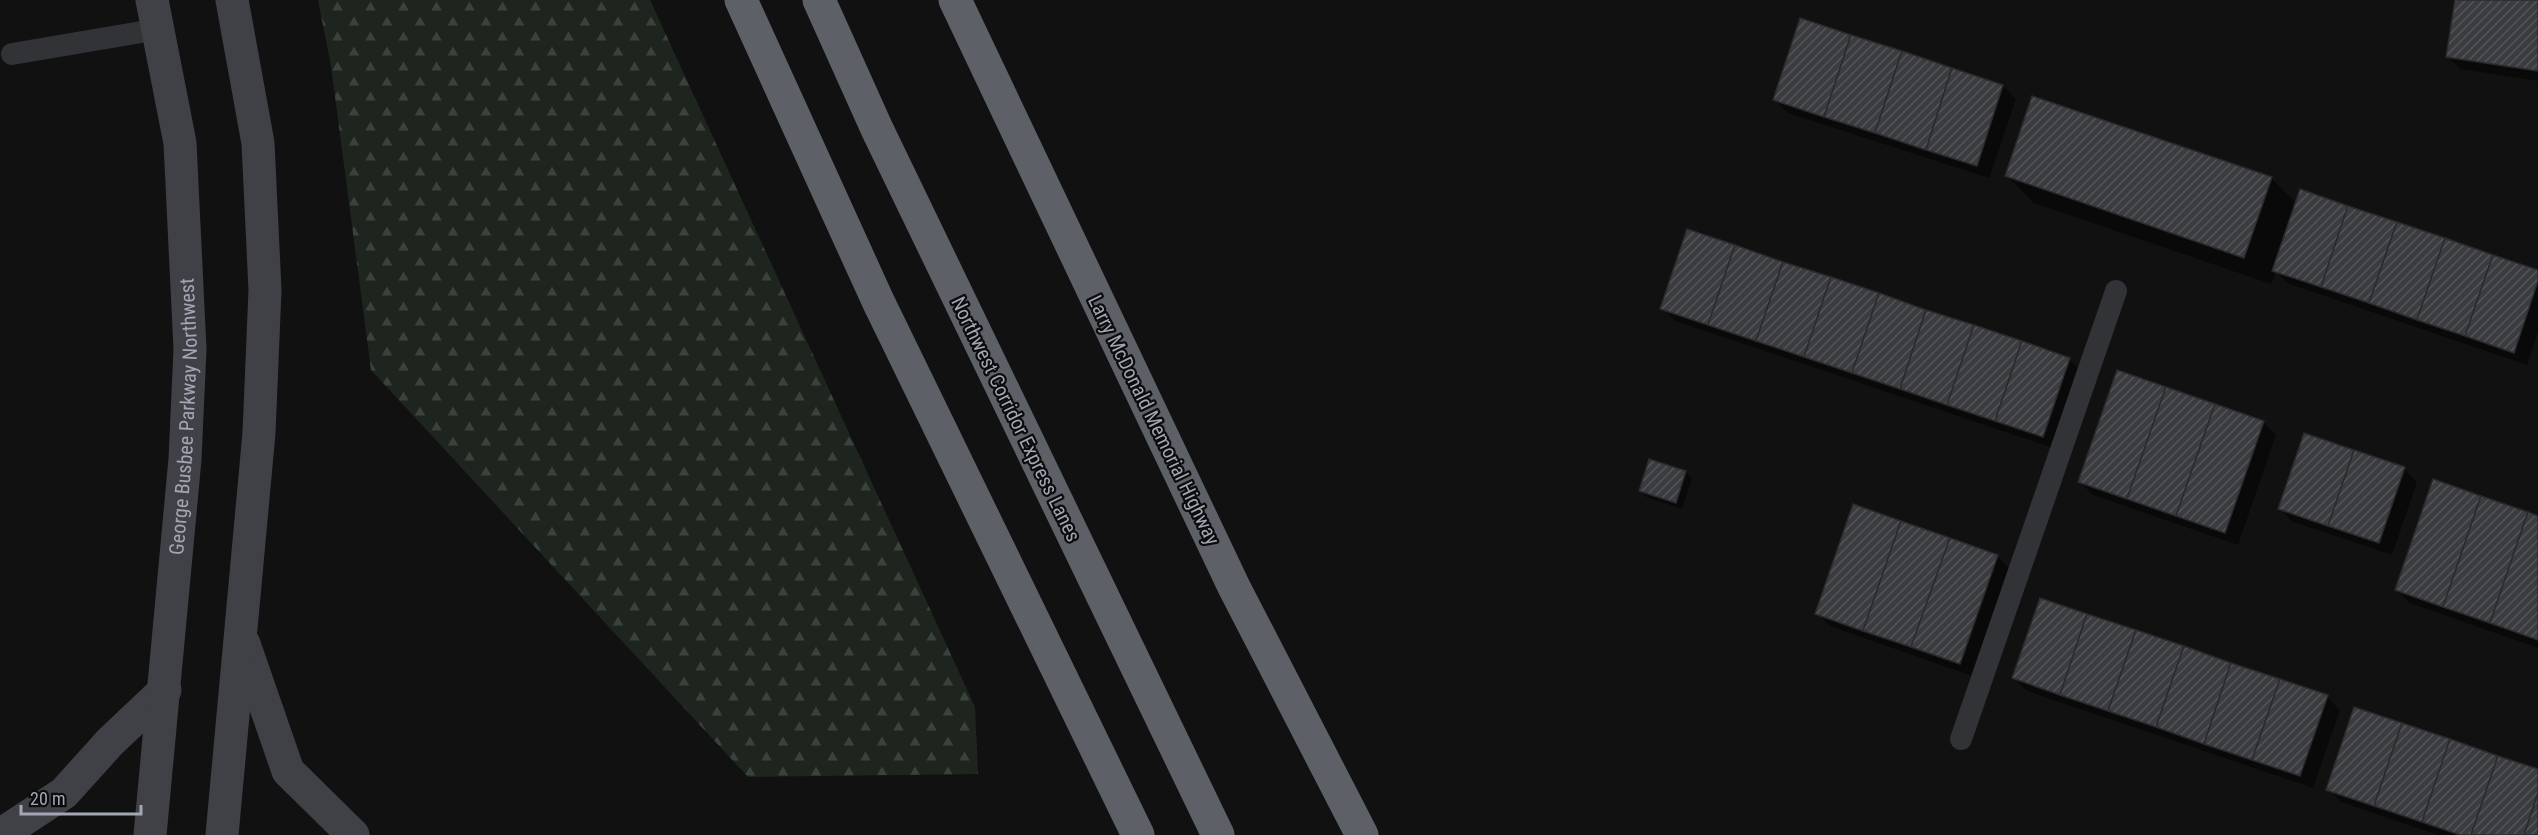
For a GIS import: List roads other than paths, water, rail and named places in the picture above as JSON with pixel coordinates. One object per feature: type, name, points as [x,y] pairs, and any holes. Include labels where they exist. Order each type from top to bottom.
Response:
[{"type":"highway","points":[[741,0],[878,301],[1137,835]]},
{"type":"highway","name":"Northwest Corridor Express Lanes","points":[[819,0],[974,331],[1218,835]]},
{"type":"highway","name":"Larry McDonald Memorial Highway","points":[[955,0],[1229,576],[1362,835]]},
{"type":"main road","points":[[222,835],[259,433],[265,290],[258,143],[232,0]]},
{"type":"main road","name":"George Busbee Parkway Northwest","points":[[150,835],[185,459],[190,349],[180,143],[155,15]]},
{"type":"main road","points":[[240,632],[288,771],[353,835]]},
{"type":"main road","points":[[0,835],[64,793],[110,742],[165,690]]},
{"type":"lane","points":[[12,54],[155,15]]},
{"type":"lane","points":[[1961,739],[2116,291]]}]
